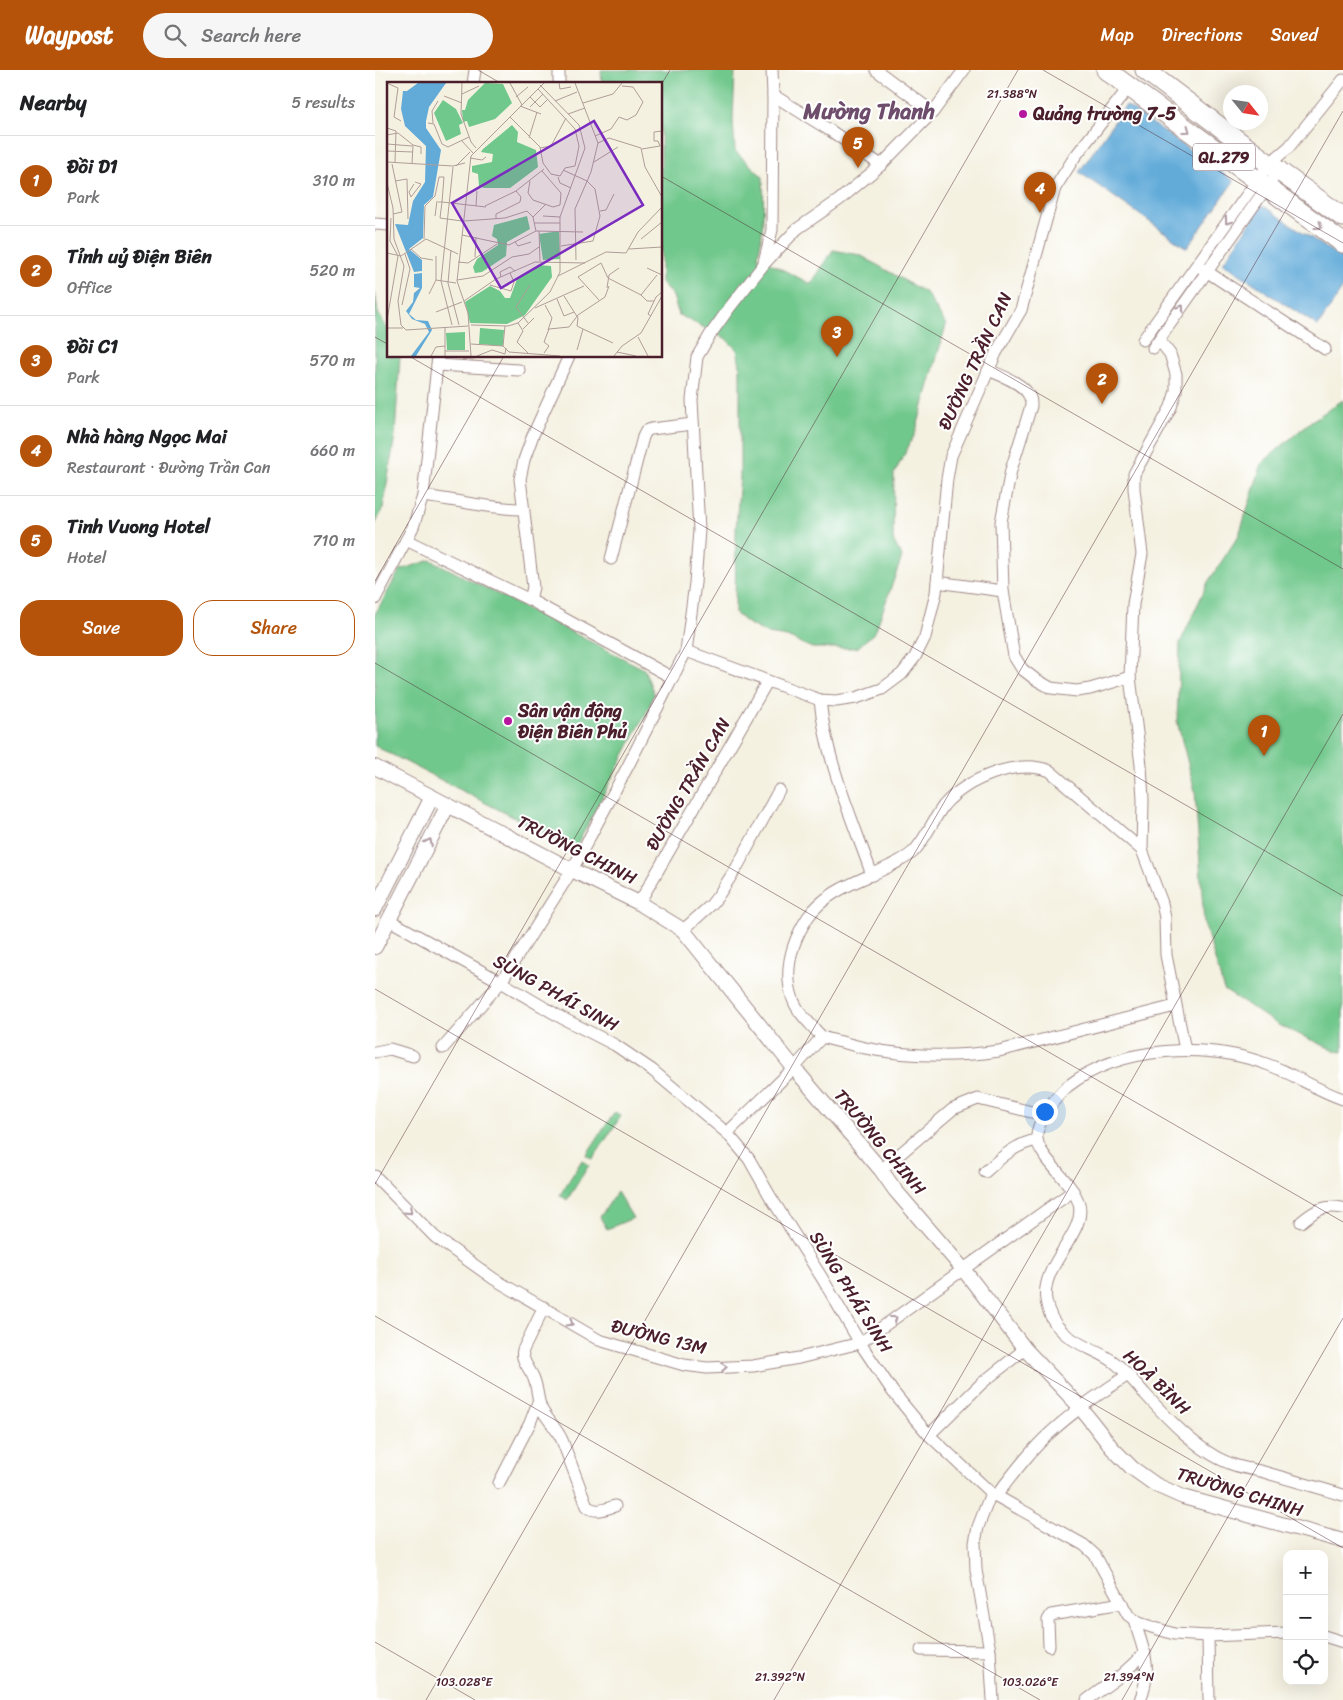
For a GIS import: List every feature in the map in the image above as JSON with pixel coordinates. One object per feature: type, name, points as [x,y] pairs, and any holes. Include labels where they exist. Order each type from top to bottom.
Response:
[{"type":"highway","name":"QL.279","points":[[1106,70],[1343,243]]},
{"type":"highway","name":"QL.279","points":[[1143,70],[1343,217]]},
{"type":"highway","points":[[1129,87],[1143,70]]},
{"type":"street","points":[[764,264],[772,230],[772,70]]},
{"type":"street","points":[[876,70],[933,112]]},
{"type":"street","points":[[443,1048],[501,982],[572,870],[686,651],[695,583],[699,530],[692,400],[697,357],[729,306],[764,264],[797,229],[839,200],[881,165],[933,112],[964,70]]},
{"type":"street","points":[[1185,1050],[1166,954],[1165,918],[1162,902],[1142,850],[1143,800],[1141,765],[1130,676],[1133,604],[1142,554],[1134,474],[1171,407],[1176,391],[1176,374],[1170,354],[1156,344],[1207,271],[1274,167],[1343,80]]},
{"type":"street","name":"ĐƯỜNG TRẦN CAN","points":[[686,651],[819,700],[836,701],[856,698],[882,689],[903,674],[925,637],[937,582],[945,488],[951,456],[979,395],[988,370],[1021,310],[1055,188],[1074,158],[1129,87]]},
{"type":"street","points":[[773,95],[881,165]]},
{"type":"street","points":[[1143,340],[1197,264],[1262,185]]},
{"type":"street","points":[[1197,264],[1325,349]]},
{"type":"street","points":[[530,600],[533,587],[520,479],[524,460],[533,435],[568,358]]},
{"type":"street","points":[[375,599],[413,527],[423,496],[438,360],[519,370]]},
{"type":"street","points":[[988,370],[1015,382],[1031,397],[1031,406],[1011,470],[1001,522],[1003,591],[1014,656],[1022,669],[1051,688],[1077,691],[1090,689],[1130,676]]},
{"type":"street","points":[[611,559],[646,431],[651,428],[693,424]]},
{"type":"street","points":[[423,496],[479,506],[523,509]]},
{"type":"street","points":[[406,540],[530,600],[673,678]]},
{"type":"street","points":[[937,582],[1003,591]]},
{"type":"street","name":"ĐƯỜNG TRẦN CAN","points":[[639,903],[767,682]]},
{"type":"street","points":[[819,700],[825,736],[872,875]]},
{"type":"street","name":"TRƯỜNG CHINH","points":[[375,767],[639,903],[683,930],[794,1068],[963,1269],[1025,1348],[1080,1407],[1112,1448],[1132,1468],[1155,1485],[1192,1500],[1343,1542]]},
{"type":"street","points":[[1142,850],[1050,771],[1039,767],[1008,768],[970,783],[945,805],[913,852],[826,898],[809,917],[793,944],[789,973],[790,994],[797,1010],[822,1036],[865,1049],[889,1053],[975,1055],[999,1051],[1175,1006]]},
{"type":"street","points":[[683,930],[711,905],[718,896],[737,867],[779,790]]},
{"type":"street","points":[[389,920],[375,911],[432,796]]},
{"type":"street","points":[[375,947],[448,805]]},
{"type":"street","points":[[398,865],[413,872]]},
{"type":"street","name":"SÙNG PHÁI SINH","points":[[389,920],[562,1018],[615,1045],[652,1070],[727,1133],[749,1159],[860,1343],[893,1392],[929,1435],[994,1494],[1077,1541],[1095,1555],[1128,1615],[1134,1620]]},
{"type":"street","points":[[727,1133],[794,1068],[822,1036]]},
{"type":"street","points":[[375,1052],[390,1049],[413,1056]]},
{"type":"street","points":[[985,1172],[1012,1150],[1027,1142],[1037,1140],[1038,1129],[1044,1116],[1063,1090],[1075,1081],[1097,1068],[1149,1054],[1185,1050],[1231,1054],[1270,1065],[1315,1088],[1343,1099]]},
{"type":"street","points":[[881,1170],[953,1109],[978,1099],[1044,1116]]},
{"type":"street","name":"HOÀ BÌNH","points":[[1037,1140],[1043,1152],[1073,1191],[1080,1213],[1078,1222],[1047,1281],[1045,1297],[1048,1311],[1053,1321],[1077,1343],[1113,1361],[1202,1449],[1229,1464],[1343,1494]]},
{"type":"street","name":"ĐƯỜNG 13M","points":[[375,1176],[435,1237],[494,1279],[599,1340],[684,1364],[707,1368],[753,1366],[799,1358],[860,1343],[1073,1191]]},
{"type":"street","points":[[1301,1222],[1310,1214],[1323,1207],[1343,1207]]},
{"type":"street","points":[[544,1307],[522,1354],[534,1379],[538,1402],[562,1440],[587,1506],[592,1511],[615,1506]]},
{"type":"street","points":[[929,1435],[976,1388],[1025,1348]]},
{"type":"street","points":[[993,1700],[990,1651],[976,1570],[975,1543],[978,1527],[994,1494],[1051,1432],[1080,1407],[1128,1375]]},
{"type":"street","points":[[499,1483],[538,1402]]},
{"type":"street","points":[[1049,1646],[1048,1620],[1051,1615],[1122,1603]]},
{"type":"street","points":[[1134,1620],[1139,1624],[1174,1634],[1208,1636],[1283,1633]]},
{"type":"street","points":[[1134,1620],[1145,1653],[1148,1674],[1141,1700]]},
{"type":"street","points":[[1208,1636],[1209,1700]]},
{"type":"street","points":[[1328,1637],[1343,1642]]},
{"type":"street","points":[[921,1650],[990,1651]]},
{"type":"street","points":[[1087,1700],[1120,1676],[1145,1653]]},
{"type":"green space","points":[[601,70],[735,70],[733,120],[735,151],[763,177],[763,217],[758,257],[811,284],[833,250],[860,255],[926,293],[946,325],[915,434],[894,474],[893,540],[902,557],[875,632],[857,648],[812,648],[787,637],[768,634],[747,623],[735,613],[736,529],[740,476],[740,365],[737,350],[725,338],[679,315],[673,296],[663,284],[663,82],[602,82]]},
{"type":"green space","points":[[375,291],[378,313],[387,328],[387,358],[400,358],[395,435],[383,508],[375,525]]},
{"type":"green space","points":[[1343,400],[1343,1052],[1336,1051],[1280,1026],[1224,990],[1204,923],[1195,791],[1177,721],[1180,643],[1208,582],[1239,535],[1262,463],[1310,422]]},
{"type":"green space","name":"Sân vận động Điện Biên Phủ","points":[[431,560],[644,669],[655,696],[575,849],[375,746],[375,614],[400,570]]},
{"type":"green space","points":[[615,1112],[621,1116],[593,1159],[586,1155]]},
{"type":"green space","points":[[582,1160],[589,1165],[567,1200],[560,1195]]},
{"type":"green space","points":[[617,1192],[633,1218],[607,1229],[600,1217]]},
{"type":"water","points":[[1126,105],[1234,181],[1187,248],[1079,172]]},
{"type":"water","points":[[1262,205],[1343,259],[1343,288],[1318,326],[1223,263]]},
{"type":"place","name":"Quảng trường 7-5","points":[[1023,114]]},
{"type":"place","name":"Tinh Vuong Hotel","points":[[858,168]]},
{"type":"place","name":"Nhà hàng Ngọc Mai","points":[[1040,213]]},
{"type":"place","name":"Đồi C1","points":[[837,357]]},
{"type":"place","name":"Tỉnh uỷ Điện Biên","points":[[1102,404]]},
{"type":"place","name":"Sân vận động Điện Biên Phủ","points":[[508,721]]},
{"type":"place","name":"Đồi D1","points":[[1264,756]]},
{"type":"district","name":"Mường Thanh","points":[[869,111]]}]
